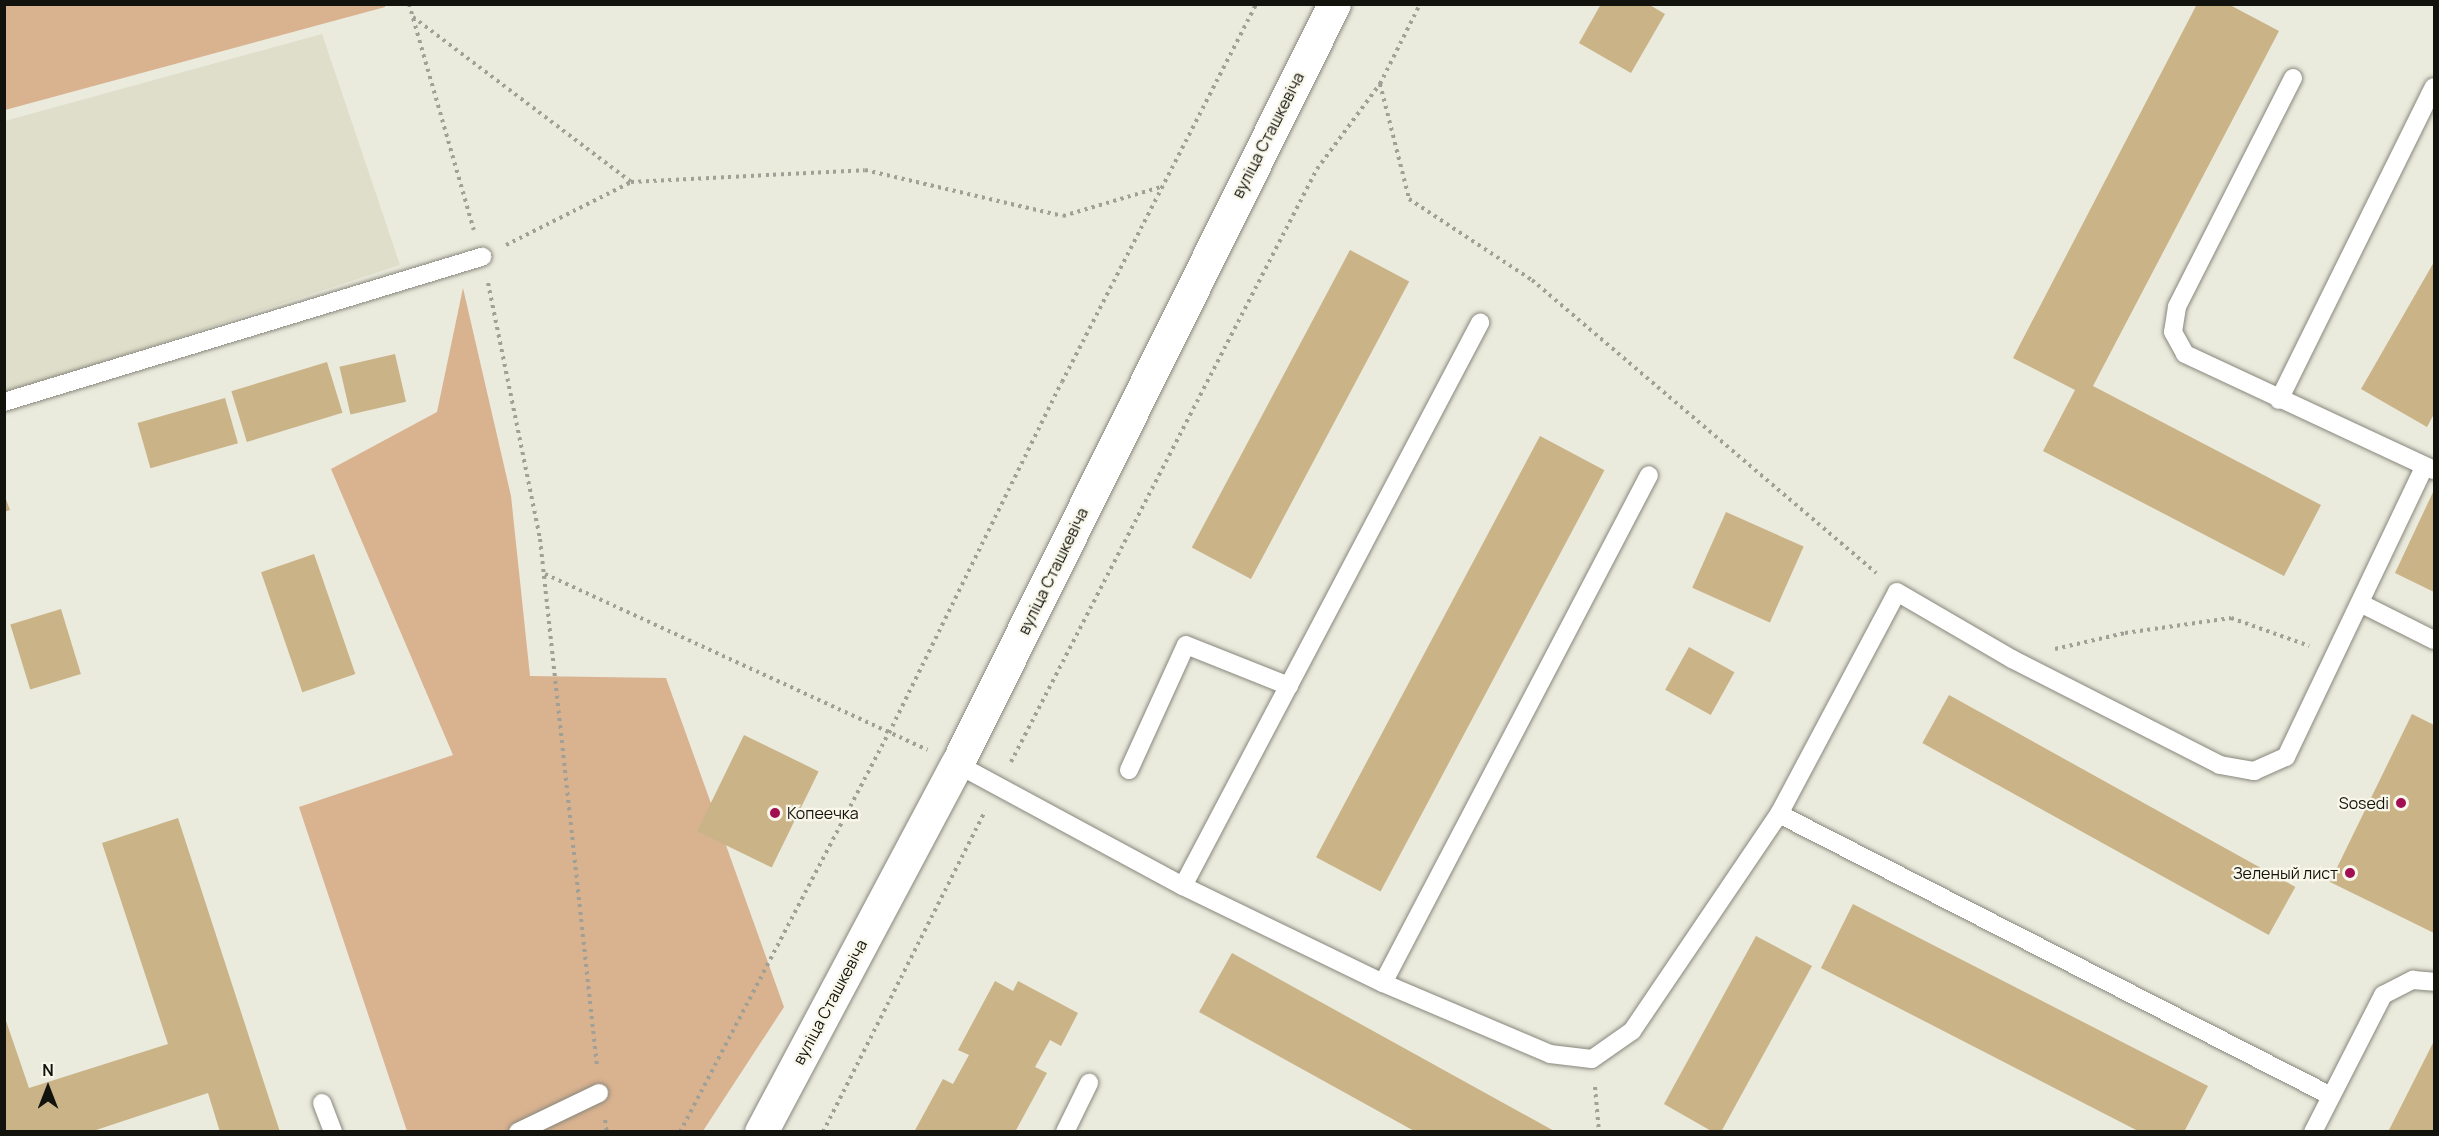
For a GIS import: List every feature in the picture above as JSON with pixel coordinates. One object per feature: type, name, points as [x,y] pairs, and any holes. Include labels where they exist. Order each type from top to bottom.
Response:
[{"type":"street","name":"вуліца Сташкевіча","points":[[761,1131],[957,764],[1334,4]]},
{"type":"lane","points":[[957,764],[1184,885],[1383,983],[1550,1054],[1592,1059],[1632,1031],[1779,814],[1897,592],[2012,659],[2220,765],[2254,771],[2286,757],[2360,603],[2430,468],[2279,400],[2185,354],[2172,332],[2177,307],[2293,78]]},
{"type":"lane","points":[[2279,400],[2434,87]]},
{"type":"lane","points":[[4,402],[482,257]]},
{"type":"lane","points":[[1184,885],[1480,323]]},
{"type":"lane","points":[[1383,983],[1648,475]]},
{"type":"lane","points":[[2360,603],[2434,640]]},
{"type":"lane","points":[[1129,770],[1186,645],[1289,686]]},
{"type":"lane","points":[[1779,814],[2331,1096]]},
{"type":"lane","points":[[2313,1131],[2383,995],[2413,980],[2434,982]]},
{"type":"lane","points":[[1065,1131],[1089,1083]]},
{"type":"lane","points":[[518,1131],[600,1093]]},
{"type":"lane","points":[[322,1103],[333,1131]]},
{"type":"path","points":[[409,4],[482,257],[540,539],[600,1093],[607,1131]]},
{"type":"path","points":[[680,1131],[889,733],[1062,382],[1256,4]]},
{"type":"path","points":[[823,1131],[998,786],[1317,169],[1380,84],[1419,4]]},
{"type":"path","points":[[412,16],[631,182]]},
{"type":"path","points":[[1380,84],[1409,199],[1532,280],[1897,592]]},
{"type":"path","points":[[482,257],[631,182],[865,170],[1063,216],[1164,186]]},
{"type":"path","points":[[545,574],[957,764]]},
{"type":"path","points":[[2012,659],[2125,633],[2231,618],[2335,655]]},
{"type":"path","points":[[1592,1059],[1599,1131]]},
{"type":"shaded area","points":[[5,5],[385,5],[385,7],[5,110]]},
{"type":"shaded area","points":[[322,34],[400,265],[5,394],[5,121]]},
{"type":"shaded area","points":[[463,288],[511,496],[530,676],[666,678],[784,1007],[703,1131],[407,1131],[299,807],[453,755],[331,469],[437,412]]},
{"type":"building","points":[[1601,4],[1648,4],[1665,14],[1631,73],[1579,43]]},
{"type":"building","points":[[2197,4],[2228,4],[2279,31],[2093,386],[2321,505],[2284,576],[2043,451],[2075,390],[2013,358]]},
{"type":"building","points":[[1350,250],[1409,281],[1251,579],[1192,548]]},
{"type":"building","points":[[2434,262],[2434,414],[2427,427],[2361,389]]},
{"type":"building","points":[[395,354],[406,402],[350,415],[339,367]]},
{"type":"building","points":[[327,362],[342,413],[247,442],[231,391]]},
{"type":"building","points":[[225,398],[238,443],[150,468],[138,423]]},
{"type":"building","points":[[1540,436],[1604,470],[1381,891],[1316,857]]},
{"type":"building","points":[[2434,490],[2434,592],[2395,573]]},
{"type":"building","points":[[4,494],[10,510],[4,512]]},
{"type":"building","points":[[1726,512],[1804,547],[1770,622],[1692,588]]},
{"type":"building","points":[[314,554],[355,674],[302,692],[261,572]]},
{"type":"building","points":[[61,609],[81,674],[30,690],[10,624]]},
{"type":"building","points":[[1689,647],[1734,672],[1711,715],[1665,690]]},
{"type":"building","points":[[1949,695],[2295,887],[2269,935],[1922,743]]},
{"type":"building","name":"Sosedi","points":[[2412,714],[2434,725],[2434,933],[2330,882]]},
{"type":"building","points":[[744,735],[819,771],[772,868],[697,831]]},
{"type":"building","points":[[178,818],[280,1132],[220,1132],[208,1093],[90,1132],[4,1132],[4,1015],[29,1088],[168,1044],[102,843]]},
{"type":"building","points":[[1853,904],[2208,1086],[2184,1132],[2140,1132],[1821,968]]},
{"type":"building","points":[[1756,936],[1812,966],[1721,1132],[1713,1132],[1664,1104]]},
{"type":"building","points":[[1232,953],[1556,1132],[1416,1132],[1199,1012]]},
{"type":"building","points":[[995,981],[1013,991],[1018,981],[1078,1013],[1061,1046],[1050,1040],[1035,1067],[1047,1073],[1015,1132],[914,1132],[943,1079],[953,1084],[969,1055],[958,1050]]},
{"type":"building","points":[[2434,1041],[2434,1132],[2388,1132]]},
{"type":"place","name":"Sosedi","points":[[2401,803]]},
{"type":"place","name":"Копеечка","points":[[775,813]]},
{"type":"place","name":"Зеленый лист","points":[[2350,873]]}]
